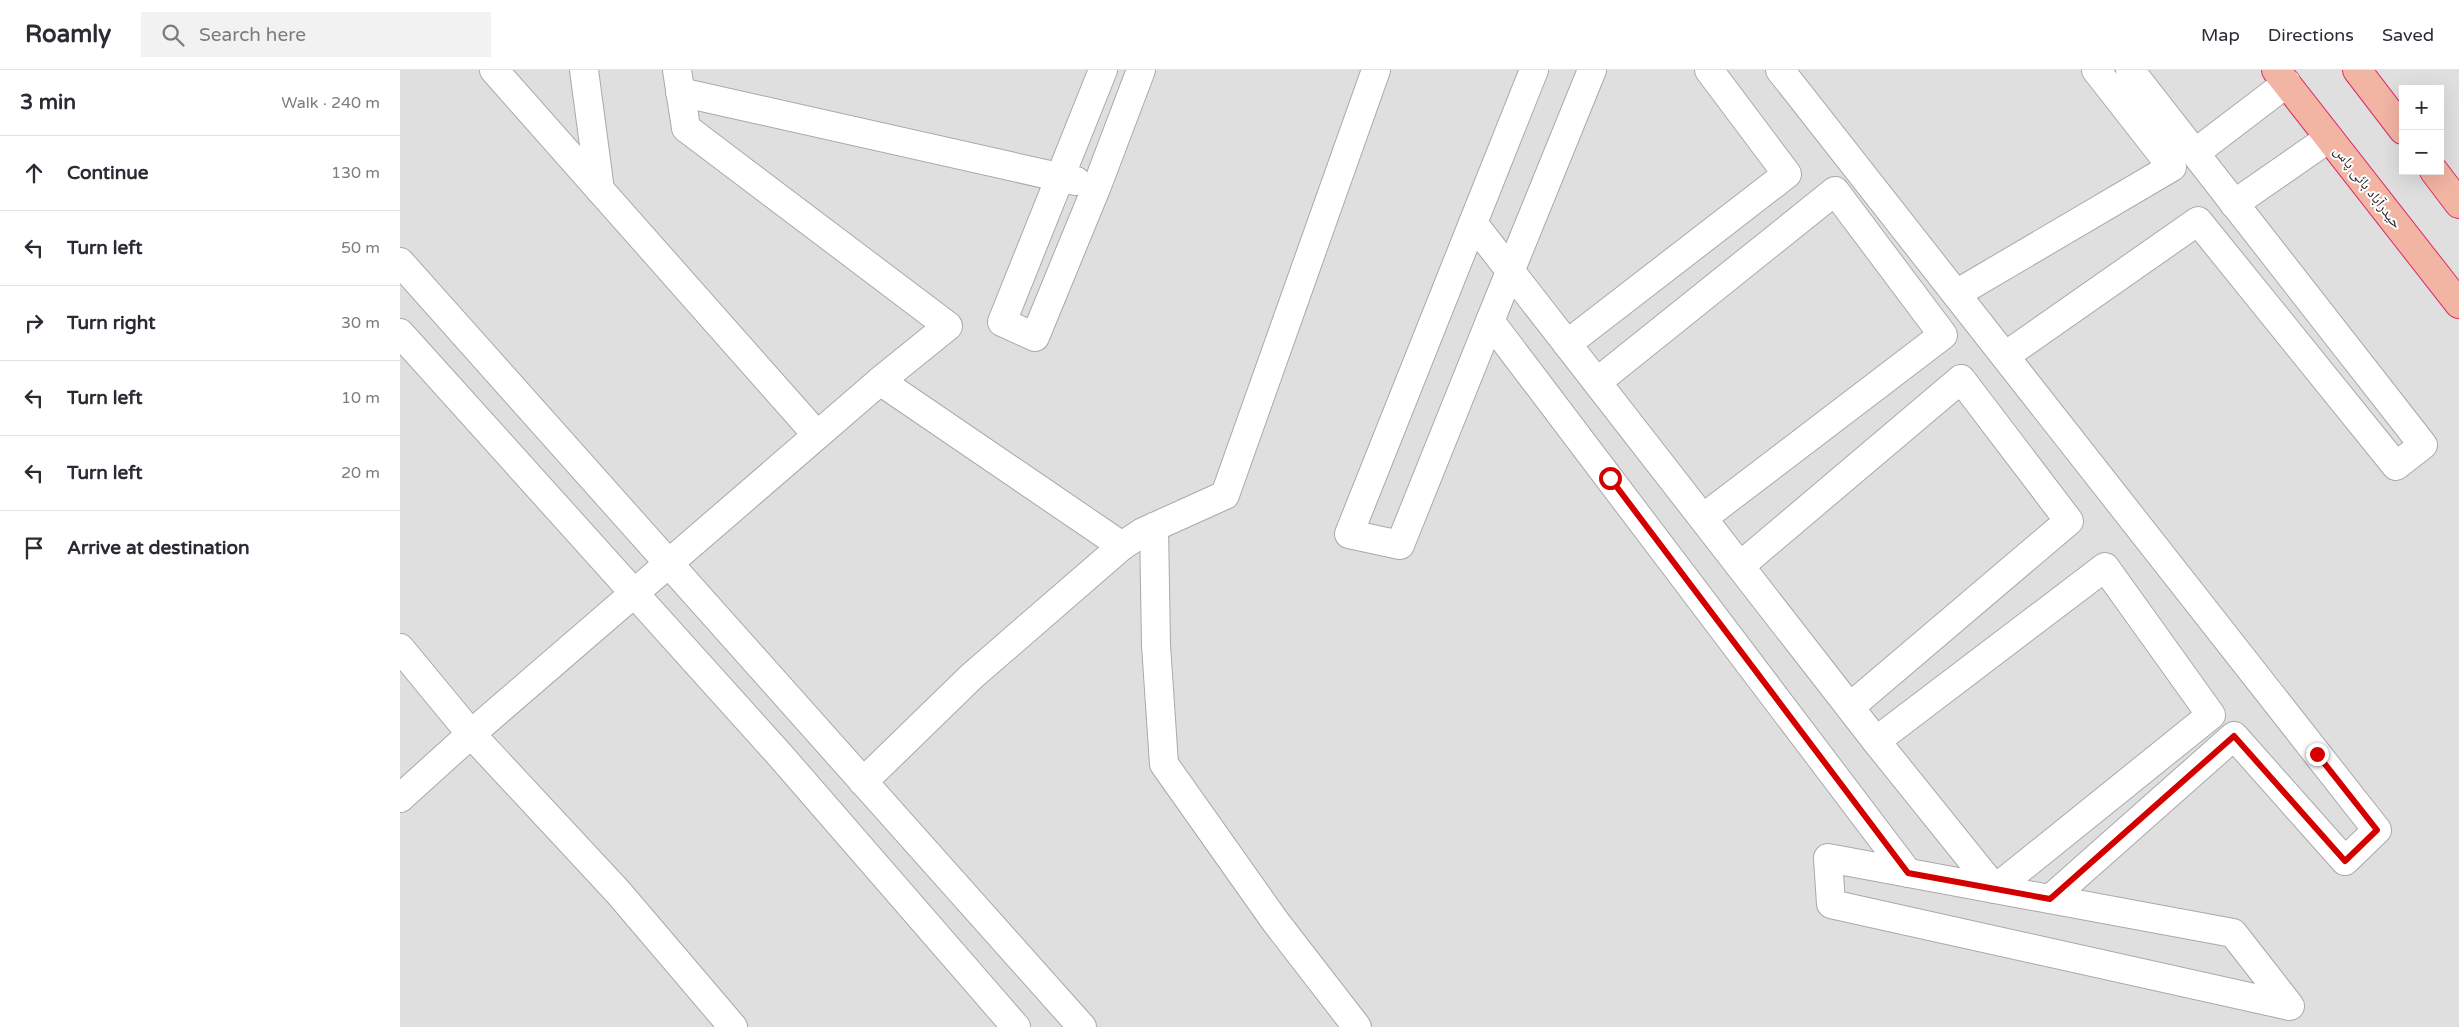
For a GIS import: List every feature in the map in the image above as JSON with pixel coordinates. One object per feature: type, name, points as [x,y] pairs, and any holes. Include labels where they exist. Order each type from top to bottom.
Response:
[{"type":"highway","points":[[2358,70],[2399,125]]},
{"type":"highway","name":"حیدرآباد بائی پاس","points":[[2282,77],[2459,304]]},
{"type":"highway","points":[[2437,175],[2459,204]]},
{"type":"street","points":[[494,70],[817,435]]},
{"type":"street","points":[[584,70],[600,190]]},
{"type":"street","points":[[1103,70],[1002,322],[1035,337],[1097,186],[1141,70]]},
{"type":"street","points":[[863,782],[972,676],[1122,546],[1154,527],[1225,495],[1376,70]]},
{"type":"street","points":[[1534,70],[1349,534],[1400,545],[1592,70]]},
{"type":"street","points":[[1567,344],[1787,174],[1709,70]]},
{"type":"street","points":[[1780,70],[2377,830],[2345,861],[2234,736],[2050,899]]},
{"type":"street","points":[[1956,294],[2172,167],[2096,70]]},
{"type":"street","points":[[2005,356],[2198,221],[2396,466],[2423,445],[2130,70]]},
{"type":"street","points":[[2195,153],[2282,77]]},
{"type":"street","points":[[400,798],[471,734],[636,594],[817,435],[948,326],[686,128],[679,81],[1097,186]]},
{"type":"street","points":[[2234,204],[2329,138]]},
{"type":"street","points":[[1597,382],[1835,190],[1943,335],[1703,518]]},
{"type":"street","points":[[1473,223],[1876,741],[1995,889]]},
{"type":"street","points":[[400,262],[1082,1027]]},
{"type":"street","points":[[1490,320],[1908,873]]},
{"type":"street","points":[[400,333],[780,754],[1016,1027]]},
{"type":"street","points":[[1740,566],[1961,379],[2069,521],[1850,707]]},
{"type":"street","points":[[880,381],[1122,546]]},
{"type":"street","points":[[1154,527],[1156,645],[1164,764],[1275,920],[1356,1027]]},
{"type":"street","points":[[1876,741],[2105,567],[2211,715],[1995,889]]},
{"type":"street","points":[[400,648],[471,734],[618,892],[733,1027]]},
{"type":"street","points":[[1828,858],[1908,873],[2233,933],[2290,1006],[1831,904],[1828,858]]},
{"type":"shaded area","points":[[400,70],[2459,70],[2459,1027],[400,1027]]},
{"type":"route","points":[[1610,478],[1908,873],[2050,899],[2234,736],[2345,861],[2377,830],[2317,754]]}]
